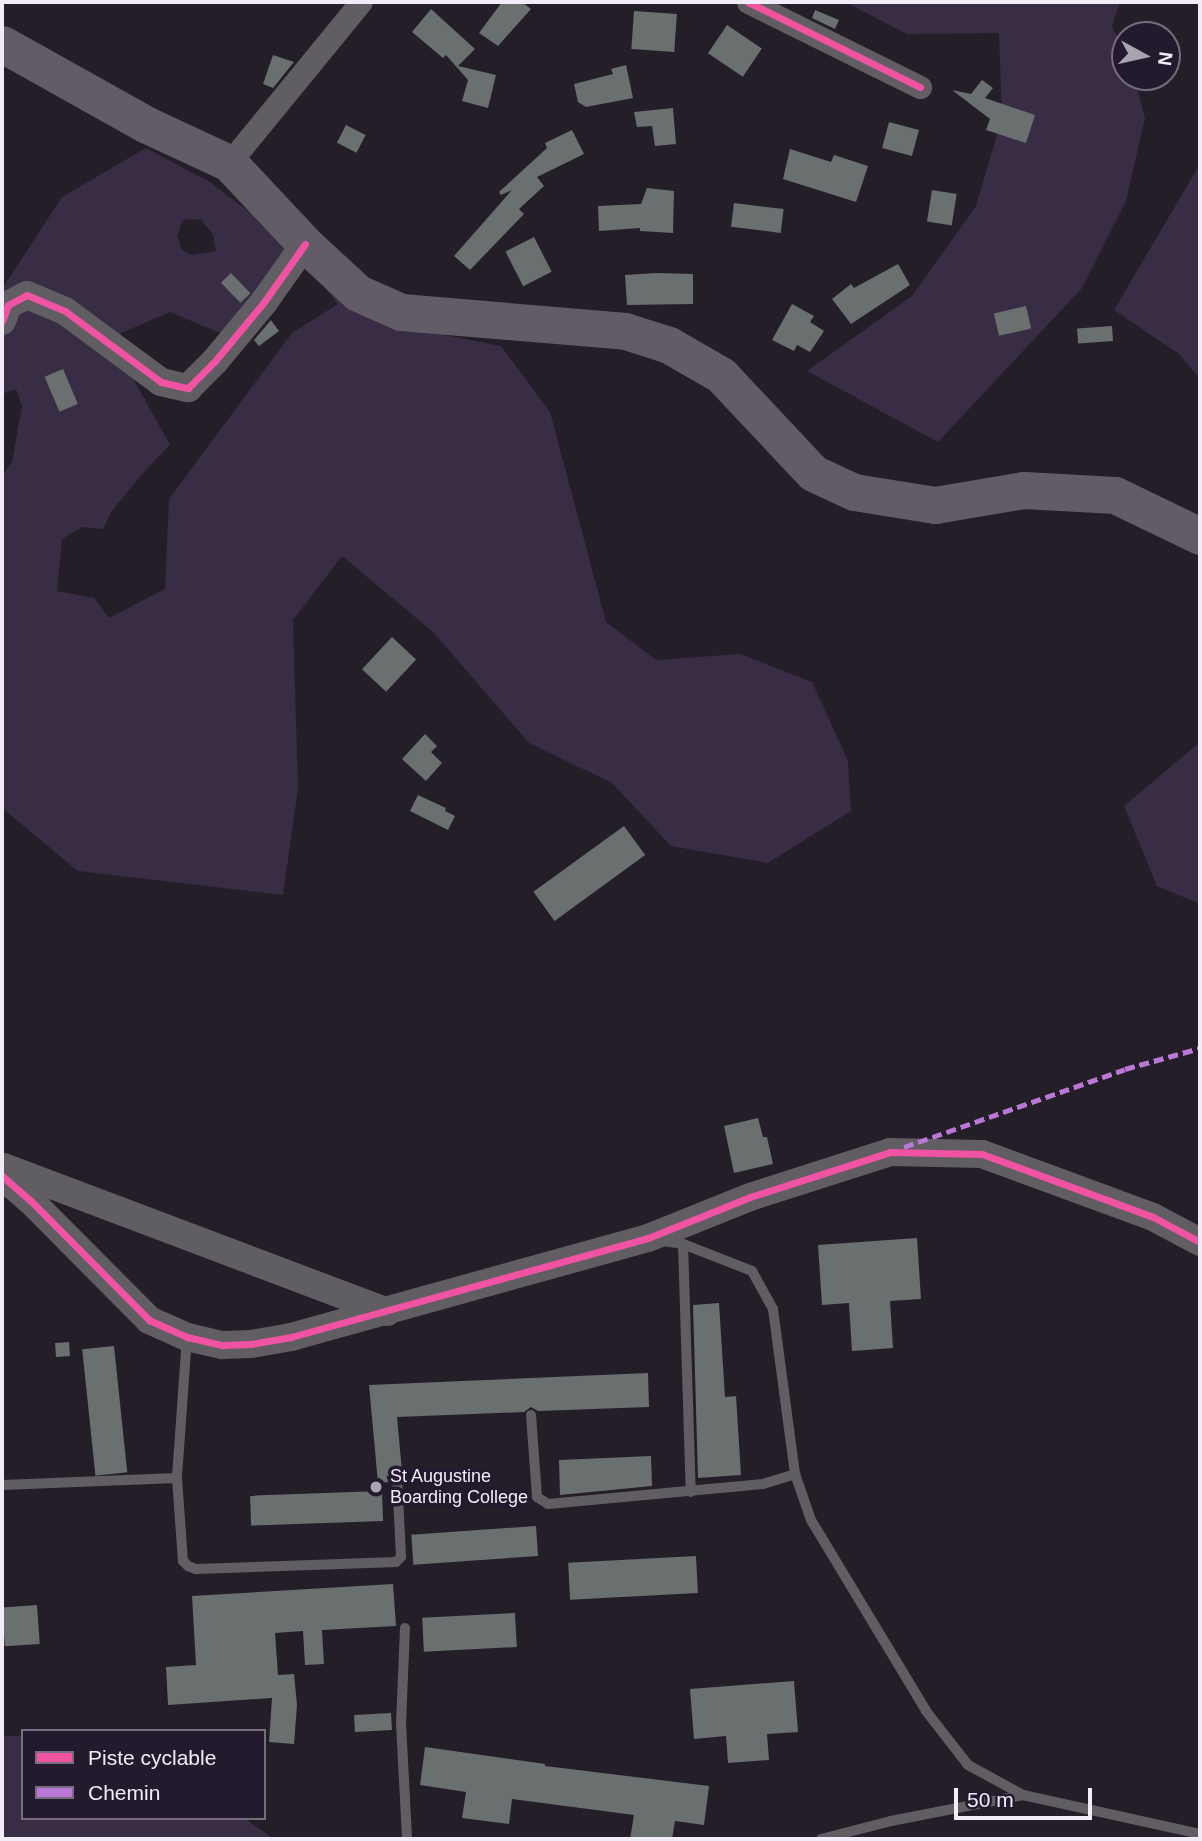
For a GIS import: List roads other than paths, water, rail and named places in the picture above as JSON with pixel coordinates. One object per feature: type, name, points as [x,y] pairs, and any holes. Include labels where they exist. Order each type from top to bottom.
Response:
[{"type":"highway","points":[[2,44],[145,124],[229,163],[305,244],[358,293],[401,312],[625,331],[669,345],[721,375],[813,473],[854,492],[935,505],[1024,490],[1115,495],[1200,536]]},
{"type":"street","points":[[229,163],[361,2]]},
{"type":"street","points":[[748,2],[920,87]]},
{"type":"street","points":[[2,321],[8,305],[27,295],[65,310],[161,382],[188,388],[215,361],[264,302],[305,244]]},
{"type":"street","points":[[2,1176],[31,1200],[149,1320],[187,1337],[223,1345],[251,1344],[388,1312],[648,1238],[750,1197],[890,1152],[982,1154],[1153,1217],[1200,1242]]},
{"type":"street","points":[[2,1166],[388,1312]]},
{"type":"lane","points":[[648,1238],[683,1244],[752,1271],[773,1309],[795,1474],[811,1520],[926,1711],[968,1765],[1023,1795],[1200,1834]]},
{"type":"lane","points":[[683,1244],[691,1492]]},
{"type":"lane","points":[[187,1337],[177,1478],[183,1561],[196,1569],[396,1563],[401,1557],[397,1476]]},
{"type":"lane","points":[[531,1415],[537,1497],[541,1502],[625,1499],[691,1492],[763,1484],[795,1474]]},
{"type":"lane","points":[[2,1485],[177,1478]]},
{"type":"lane","points":[[405,1628],[401,1723],[407,1839]]},
{"type":"lane","points":[[821,1839],[891,1821],[1023,1795]]},
{"type":"place","name":"St Augustine Boarding College","points":[[376,1487]]}]
